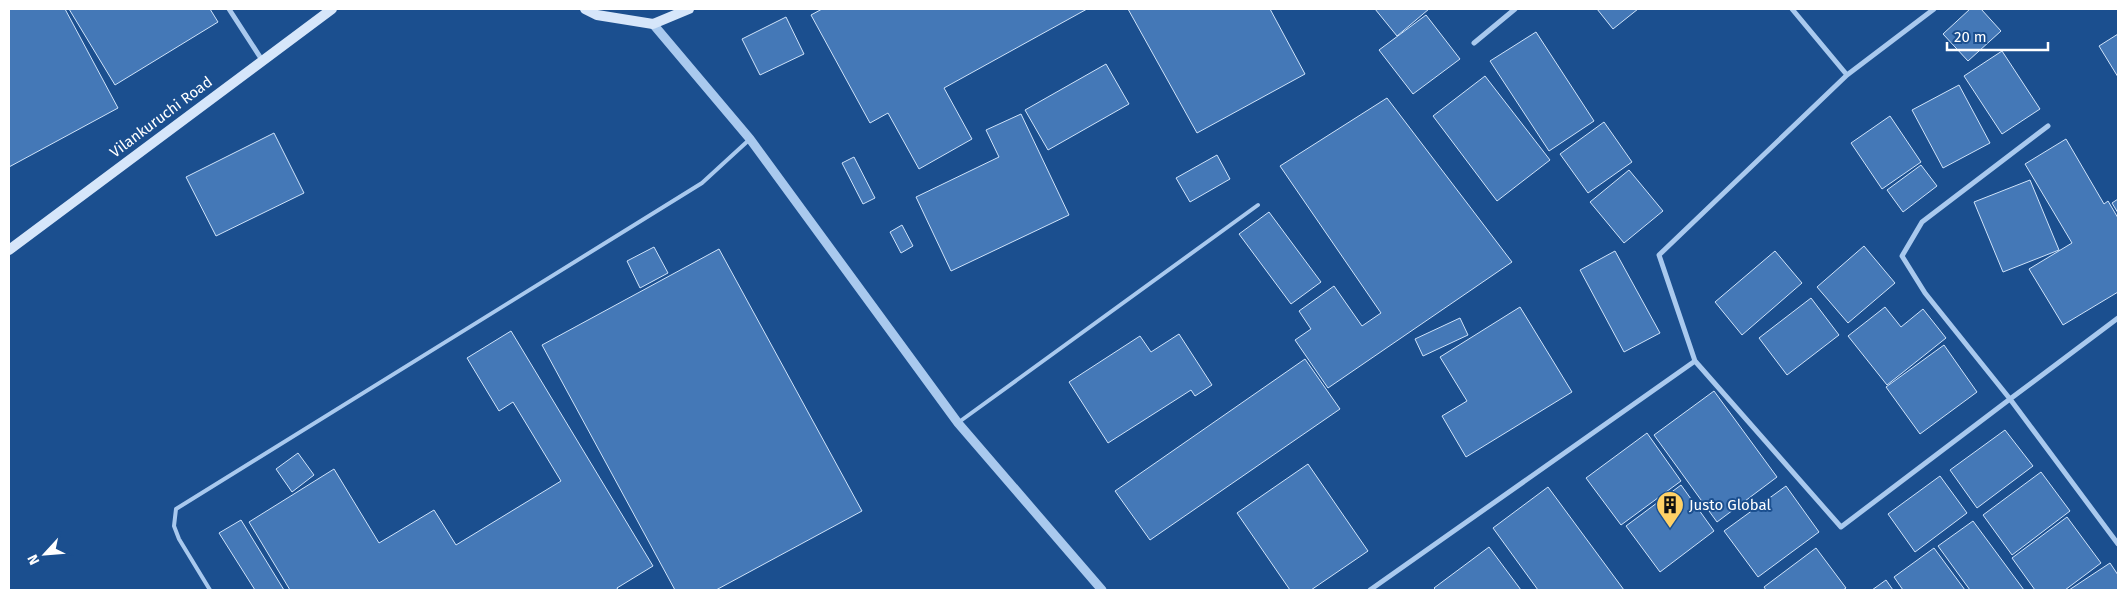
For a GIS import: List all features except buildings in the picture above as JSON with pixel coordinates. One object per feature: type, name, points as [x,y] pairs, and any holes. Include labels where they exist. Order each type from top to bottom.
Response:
[{"type":"main road","name":"Vilankuruchi Road","points":[[9,250],[332,9]]},
{"type":"main road","points":[[585,9],[597,14],[653,24],[688,9]]},
{"type":"street","points":[[229,9],[262,60]]},
{"type":"street","points":[[1474,43],[1515,9]]},
{"type":"street","points":[[1792,9],[1847,75]]},
{"type":"street","points":[[1934,9],[1847,75],[1659,255],[1695,361],[1841,526],[2118,318]]},
{"type":"street","points":[[653,24],[750,139],[958,423],[1102,590]]},
{"type":"street","points":[[2048,126],[1922,222],[1902,256],[1925,292],[2010,399],[2118,544]]},
{"type":"street","points":[[1370,590],[1695,361]]},
{"type":"lane","points":[[210,590],[179,539],[174,526],[176,509],[702,183],[750,139]]},
{"type":"lane","points":[[958,423],[1258,205]]},
{"type":"place","name":"Justo Global","points":[[1670,529]]}]
